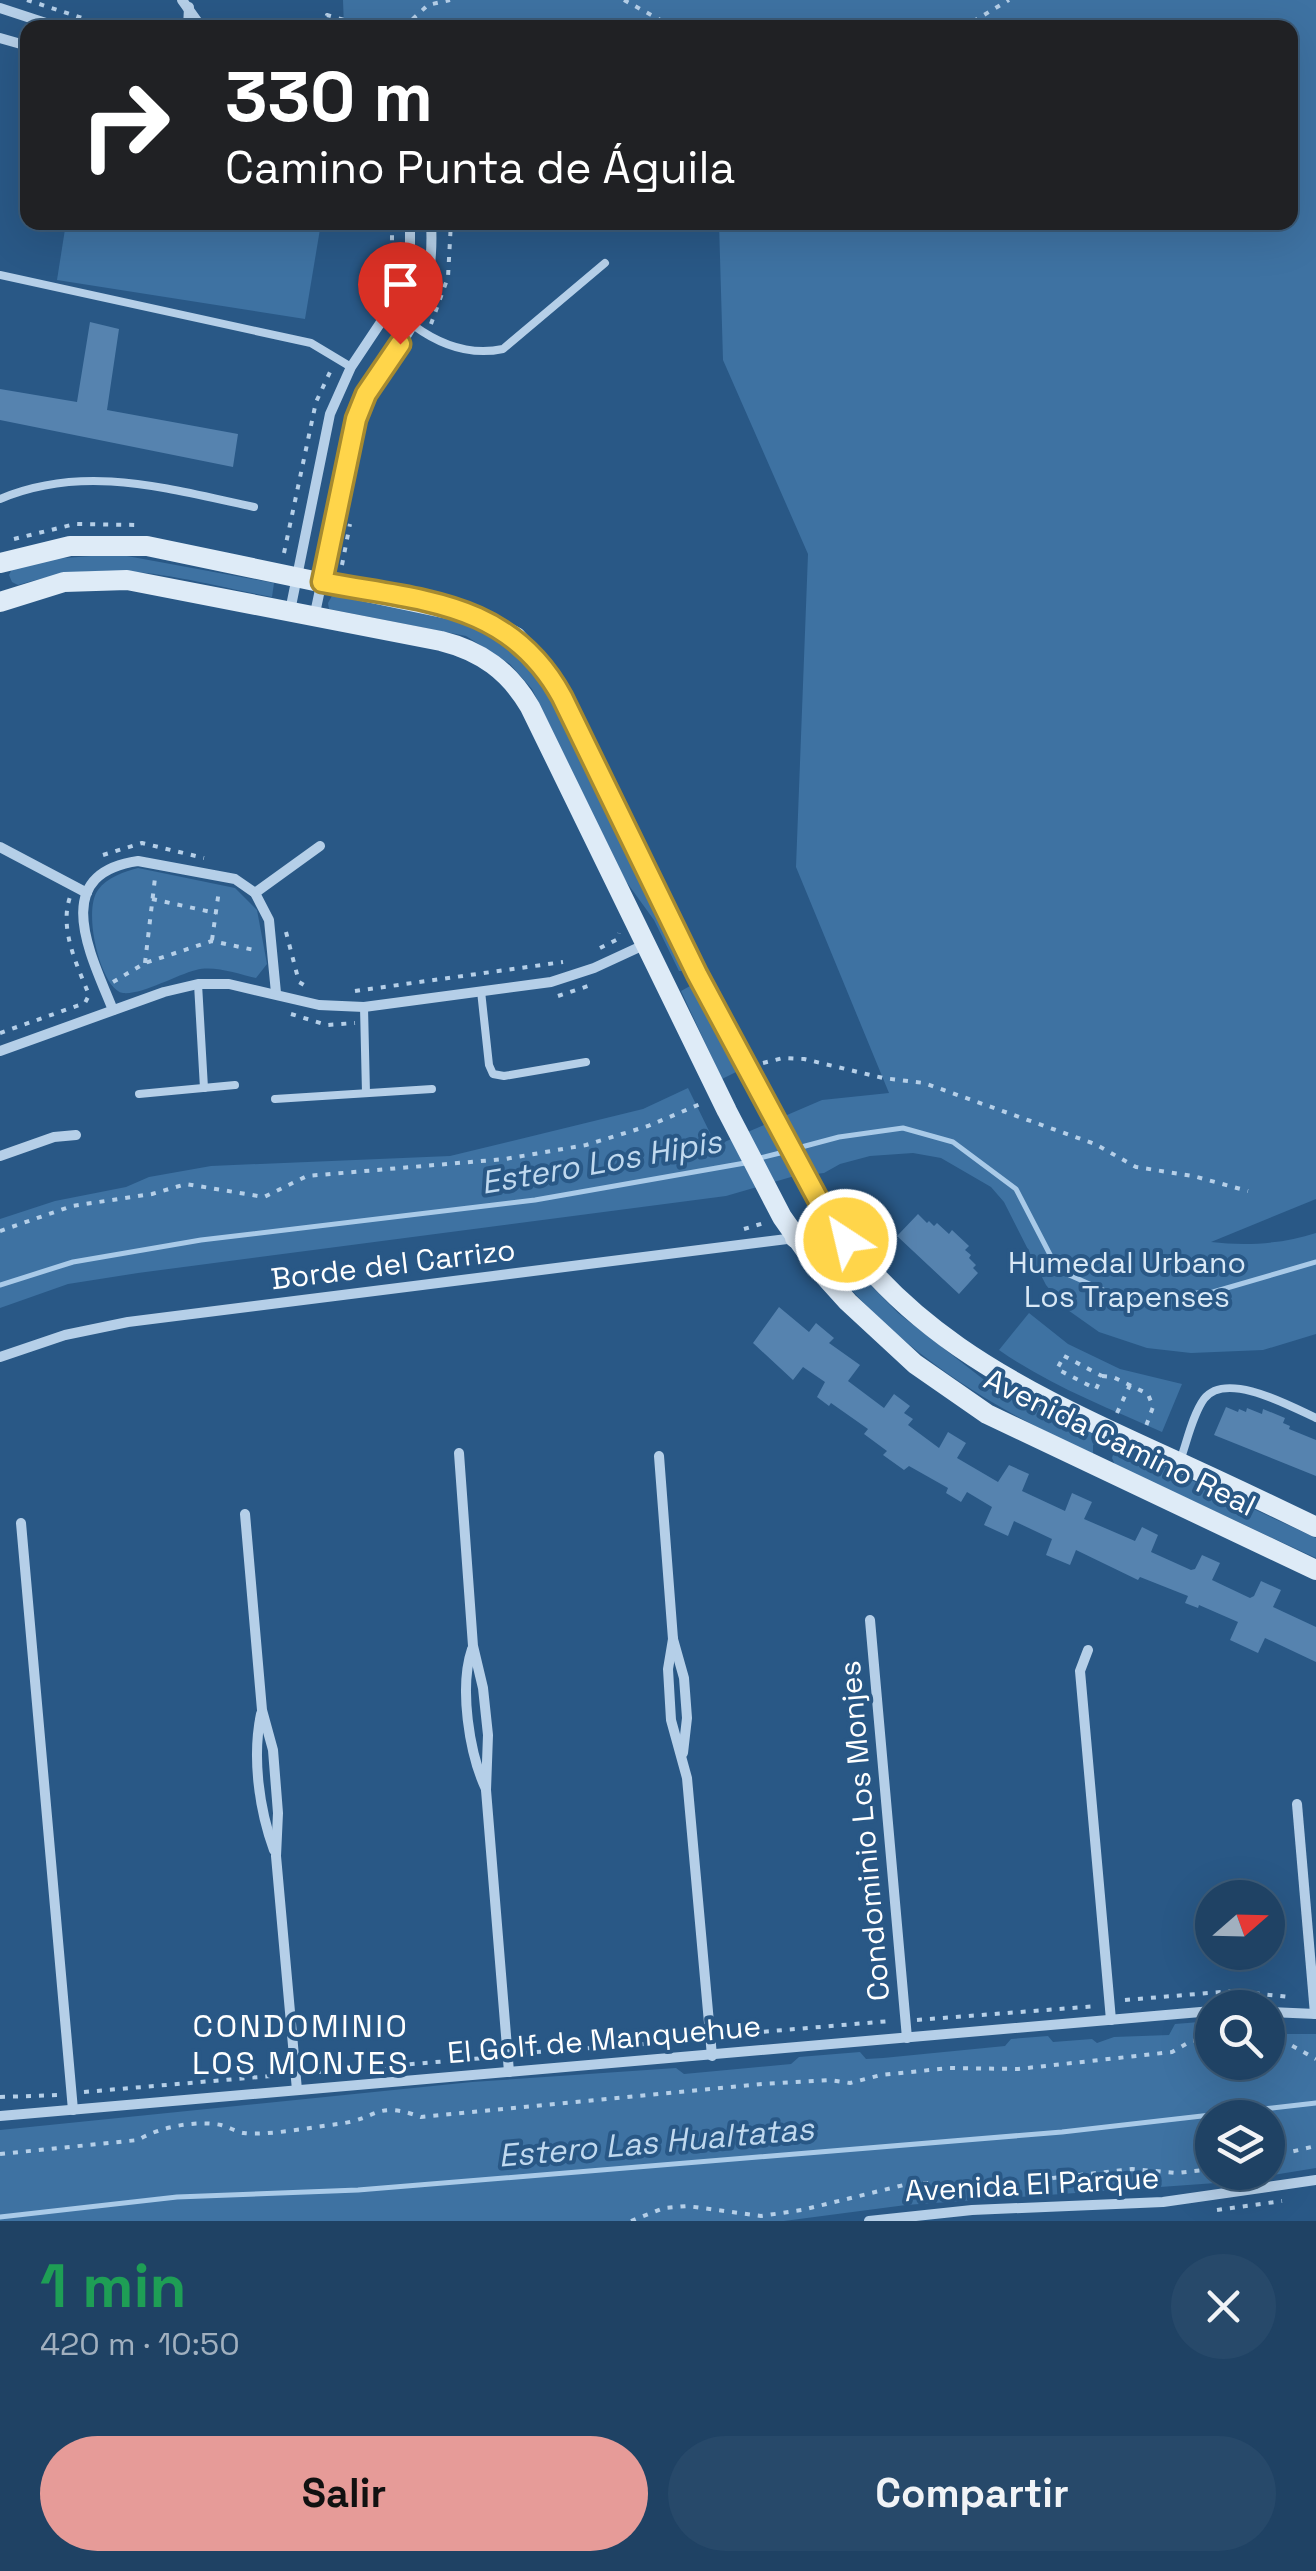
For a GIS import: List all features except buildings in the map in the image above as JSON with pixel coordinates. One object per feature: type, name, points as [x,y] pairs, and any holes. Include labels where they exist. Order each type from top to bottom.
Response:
[{"type":"main road","points":[[2,557],[70,546],[147,546],[472,614],[502,628],[529,649],[562,697],[697,974],[758,1070]]},
{"type":"main road","name":"Avenida Camino Real","points":[[0,602],[64,582],[127,580],[454,644],[481,655],[503,672],[530,707],[727,1112],[795,1238],[859,1314],[926,1373],[1009,1426],[1316,1570]]},
{"type":"main road","points":[[658,970],[680,978],[697,974]]},
{"type":"main road","name":"Avenida Camino Real","points":[[758,1070],[811,1188],[846,1240],[912,1309],[961,1350],[1039,1398],[1126,1429],[1180,1463],[1316,1527]]},
{"type":"main road","points":[[795,1238],[821,1240],[864,1261]]},
{"type":"main road","points":[[1102,1471],[1105,1448],[1126,1429]]},
{"type":"street","points":[[0,8],[37,20]]},
{"type":"street","points":[[290,612],[330,414],[352,366],[399,295],[410,257],[410,230]]},
{"type":"street","points":[[314,618],[360,406],[413,325],[428,283],[431,230]]},
{"type":"street","points":[[0,846],[87,893]]},
{"type":"street","points":[[254,892],[320,846]]},
{"type":"street","points":[[113,1010],[83,932],[81,914],[87,893],[103,873],[138,861],[221,876],[254,892],[266,910],[276,994]]},
{"type":"street","points":[[0,1051],[198,984],[230,984],[319,1005],[364,1006],[565,978],[646,944]]},
{"type":"street","points":[[0,1156],[54,1137],[76,1135]]},
{"type":"street","name":"Borde del Carrizo","points":[[0,1357],[64,1334],[128,1322],[795,1238]]},
{"type":"street","points":[[459,1452],[473,1646],[488,1735],[486,1790],[508,2066]]},
{"type":"street","points":[[659,1456],[673,1639],[668,1669],[672,1720],[683,1754],[712,2056]]},
{"type":"street","points":[[245,1514],[262,1710],[258,1740],[261,1789],[276,1856],[297,2090]]},
{"type":"street","points":[[21,1523],[73,2110]]},
{"type":"street","name":"Condominio Los Monjes","points":[[870,1620],[906,2032]]},
{"type":"street","points":[[1088,1650],[1080,1671],[1110,2014]]},
{"type":"street","points":[[1285,2013],[1315,2014],[1297,1804]]},
{"type":"street","name":"El Golf de Manquehue","points":[[0,2116],[297,2090],[508,2066],[712,2056],[906,2032],[1110,2014],[1195,2012]]},
{"type":"street","name":"Avenida El Parque","points":[[869,2221],[972,2210],[1163,2202],[1316,2180]]},
{"type":"lane","points":[[413,325],[462,350],[483,353],[503,349],[606,262]]},
{"type":"lane","points":[[0,275],[311,342],[352,366]]},
{"type":"lane","points":[[0,499],[61,483],[110,479],[254,508]]},
{"type":"lane","points":[[198,984],[204,1088]]},
{"type":"lane","points":[[481,991],[493,1074],[504,1076],[586,1062]]},
{"type":"lane","points":[[364,1006],[366,1093]]},
{"type":"lane","points":[[138,1094],[235,1084]]},
{"type":"lane","points":[[275,1099],[432,1088]]},
{"type":"lane","points":[[1180,1463],[1205,1398],[1217,1390],[1252,1390],[1316,1418]]},
{"type":"path","points":[[28,0],[89,20]]},
{"type":"path","points":[[412,20],[428,5],[450,0]]},
{"type":"path","points":[[624,0],[660,20]]},
{"type":"path","points":[[975,20],[1009,0]]},
{"type":"path","points":[[426,334],[448,277],[451,230]]},
{"type":"path","points":[[342,565],[352,510]]},
{"type":"path","points":[[97,860],[108,851],[142,843],[212,860]]},
{"type":"path","points":[[145,963],[157,863]]},
{"type":"path","points":[[212,941],[221,876]]},
{"type":"path","points":[[0,1033],[85,1003],[89,995],[67,928],[66,908],[74,886]]},
{"type":"path","points":[[152,899],[216,913]]},
{"type":"path","points":[[284,926],[299,982],[311,988]]},
{"type":"path","points":[[592,952],[618,938],[620,930]]},
{"type":"path","points":[[104,988],[145,963],[212,941],[274,954]]},
{"type":"path","points":[[344,992],[568,961]]},
{"type":"path","points":[[540,998],[579,991],[604,980]]},
{"type":"path","points":[[280,1010],[327,1025],[365,1022]]},
{"type":"path","points":[[758,1070],[782,1058],[804,1059],[924,1084],[1095,1144],[1136,1167],[1182,1173],[1248,1190]]},
{"type":"path","points":[[0,1231],[72,1206],[152,1194],[186,1184],[264,1196],[307,1176],[506,1159],[586,1145],[648,1126],[704,1102],[701,1095]]},
{"type":"path","points":[[1102,1376],[1096,1389],[1057,1369],[1064,1356],[1148,1394],[1153,1401],[1146,1429],[1126,1429]]},
{"type":"path","points":[[1106,1411],[1116,1415],[1130,1385]]},
{"type":"path","points":[[0,2098],[56,2094],[72,2097],[90,2090],[275,2074],[296,2077],[311,2072],[491,2055],[508,2066],[524,2052],[690,2038],[710,2042],[726,2035],[890,2021],[906,2032],[921,2019],[976,2014],[1087,2005],[1110,2014],[1127,1999],[1234,1992],[1314,2000]]},
{"type":"path","points":[[0,2154],[138,2140],[166,2128],[219,2124],[244,2134],[353,2122],[390,2108],[420,2117],[762,2084],[850,2082],[950,2068],[1018,2069],[1172,2052],[1195,2040]]},
{"type":"path","points":[[1285,2042],[1316,2059]]},
{"type":"path","points":[[1285,2153],[1316,2146]]},
{"type":"path","points":[[631,2221],[664,2208],[687,2206],[760,2216],[802,2210],[912,2183],[1024,2185],[1132,2169],[1195,2170]]},
{"type":"green space","name":"Humedal Urbano Los Trapenses","points":[[343,0],[1316,0],[1316,1199],[1211,1242],[1264,1243],[1316,1233],[1316,1334],[1263,1350],[1191,1353],[1147,1348],[1099,1332],[1065,1308],[1046,1285],[1004,1202],[991,1187],[941,1158],[913,1153],[870,1156],[824,1173],[791,1177],[726,1196],[68,1284],[0,1308],[0,1219],[55,1201],[126,1187],[149,1177],[211,1166],[450,1156],[643,1109],[688,1088],[712,1137],[722,1143],[822,1100],[889,1093],[796,867],[808,554],[723,360],[719,230],[1298,230],[1298,20],[344,20]]},
{"type":"green space","points":[[65,230],[320,230],[305,319],[57,280]]},
{"type":"green space","points":[[116,554],[274,583],[272,597],[146,573],[85,572],[18,585],[9,575],[12,569],[53,559]]},
{"type":"green space","points":[[333,594],[420,610],[471,626],[519,656],[541,678],[685,968],[683,971],[679,971],[654,920],[625,880],[532,689],[510,664],[466,636],[329,609]]},
{"type":"green space","points":[[138,868],[235,888],[257,910],[267,964],[256,978],[203,969],[140,991],[123,993],[115,989],[96,948],[94,900],[106,882]]},
{"type":"green space","points":[[692,985],[738,1071],[722,1079],[681,991]]},
{"type":"green space","points":[[822,1250],[845,1259],[898,1313],[983,1379],[1101,1438],[1093,1445],[1093,1454],[1025,1421],[931,1361],[874,1313],[832,1268]]},
{"type":"green space","points":[[1029,1313],[1068,1344],[1120,1369],[1182,1384],[1162,1432],[1058,1385],[999,1350]]},
{"type":"green space","points":[[1122,1448],[1316,1538],[1316,1558],[1115,1465],[1115,1449]]},
{"type":"green space","points":[[1195,2022],[1195,2080],[1285,2080],[1285,2034],[1316,2034],[1316,2168],[1285,2173],[1285,2100],[1195,2100],[1195,2184],[906,2205],[784,2221],[0,2221],[0,2130],[472,2082],[676,2068],[684,2074],[791,2064],[799,2057],[860,2052],[866,2059],[1005,2046],[1011,2039],[1048,2036],[1053,2042],[1092,2039],[1097,2043],[1114,2037],[1169,2035],[1175,2024]]},
{"type":"waterway","name":"Estero Los Hipis","points":[[794,1149],[839,1137],[903,1128],[953,1142],[1016,1189],[1058,1270],[1121,1298],[1213,1292],[1316,1262]]},
{"type":"waterway","name":"Estero Los Hipis","points":[[760,1158],[784,1152]]},
{"type":"waterway","name":"Estero Los Hipis","points":[[0,1285],[73,1262],[201,1240],[535,1200],[745,1163]]},
{"type":"waterway","name":"Estero Las Hualtatas","points":[[0,2217],[177,2197],[358,2190],[1062,2132],[1316,2103]]},
{"type":"district","name":"CONDOMINIO LOS MONJES","points":[[301,2044]]},
{"type":"route","points":[[400,344],[360,406],[322,582],[472,614],[502,628],[541,661],[713,1004],[820,1203],[846,1240]]}]
